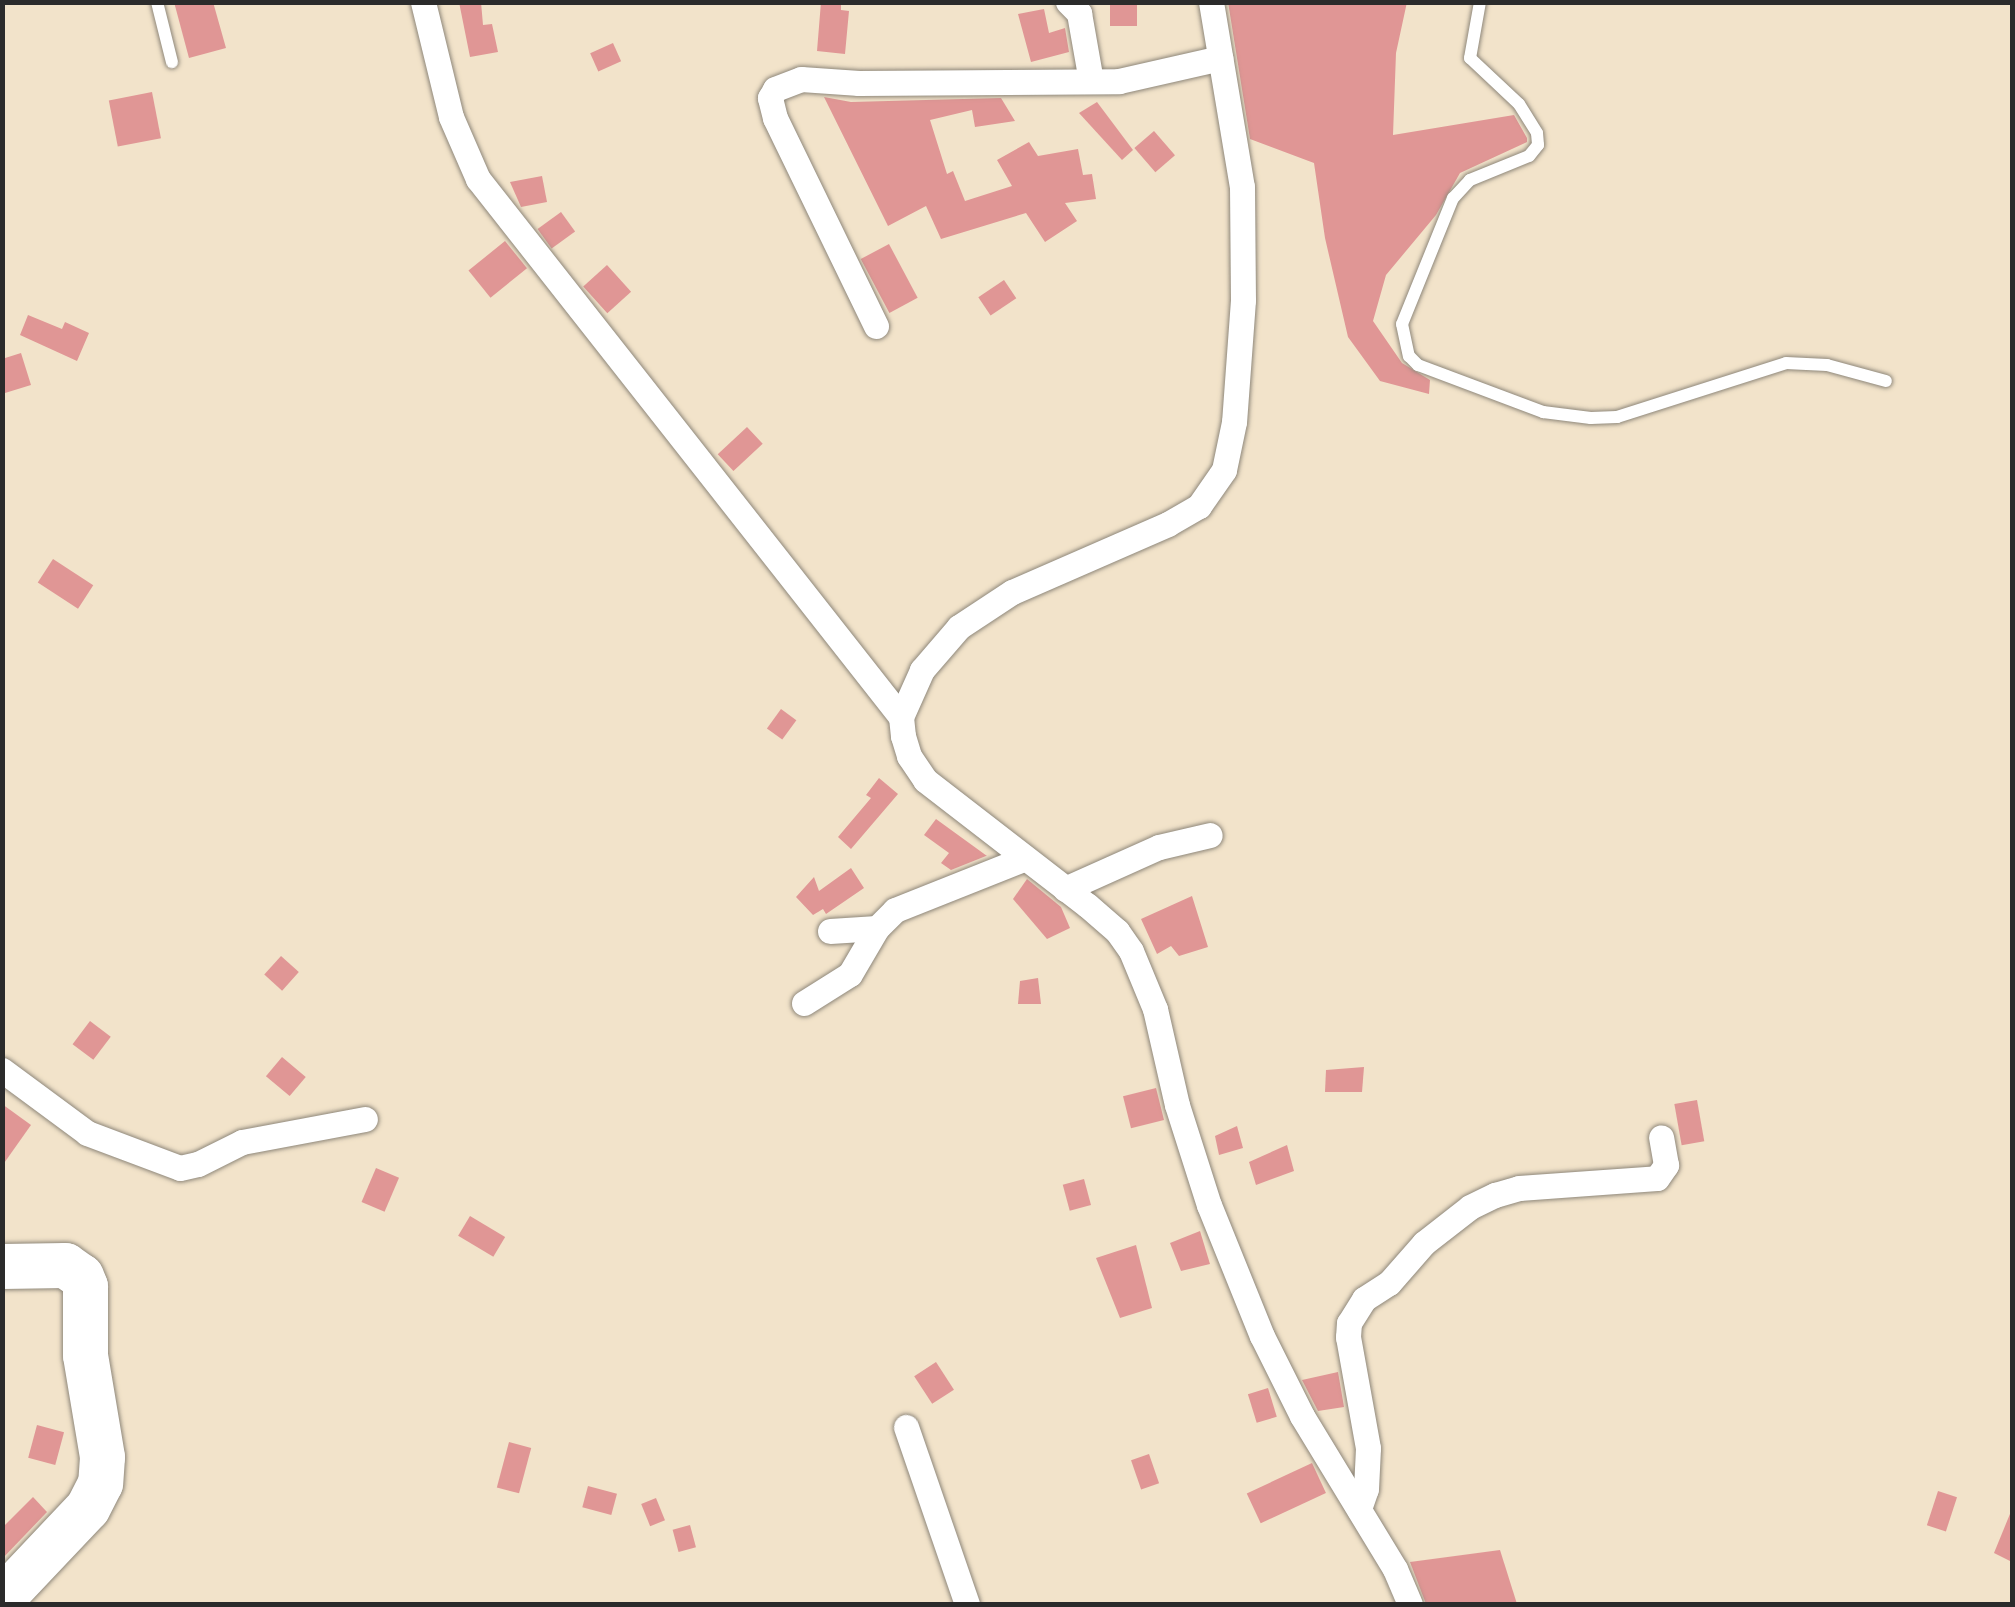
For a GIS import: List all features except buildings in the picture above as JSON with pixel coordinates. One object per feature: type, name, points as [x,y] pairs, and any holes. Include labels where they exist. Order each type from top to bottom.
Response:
[{"type":"highway","points":[[2,1266],[64,1265],[80,1276],[86,1286],[85,1356],[102,1457],[100,1483],[87,1508],[2,1598]]},
{"type":"street","points":[[423,2],[452,117],[478,179],[901,718],[908,756],[925,780],[1117,931],[1146,979],[1208,1205],[1294,1400],[1410,1604]]},
{"type":"street","points":[[1068,2],[1079,13],[1091,81]]},
{"type":"street","points":[[901,718],[922,670],[960,627],[1012,592],[1199,506],[1224,470],[1234,422],[1243,300],[1242,188],[1211,2]]},
{"type":"street","points":[[876,326],[776,118],[772,93],[800,79],[859,83],[1138,78],[1220,58]]},
{"type":"street","points":[[1065,888],[1159,847],[1210,836]]},
{"type":"street","points":[[804,1003],[850,974],[877,928],[906,903],[1023,859]]},
{"type":"street","points":[[830,931],[877,928]]},
{"type":"street","points":[[2,1070],[88,1133],[180,1168],[198,1164],[242,1142],[365,1119]]},
{"type":"street","points":[[1359,1509],[1366,1489],[1368,1448],[1348,1338],[1349,1323],[1364,1299],[1389,1283],[1440,1231],[1470,1207],[1496,1195],[1519,1188],[1657,1178],[1666,1165],[1661,1138]]},
{"type":"street","points":[[906,1427],[967,1604]]},
{"type":"lane","points":[[157,2],[172,62]]},
{"type":"lane","points":[[1480,2],[1470,58],[1519,104],[1537,133],[1538,145],[1529,156],[1470,180],[1453,198],[1402,324],[1403,341],[1418,364],[1543,412],[1591,418],[1617,417],[1786,363],[1827,365],[1886,381]]}]
